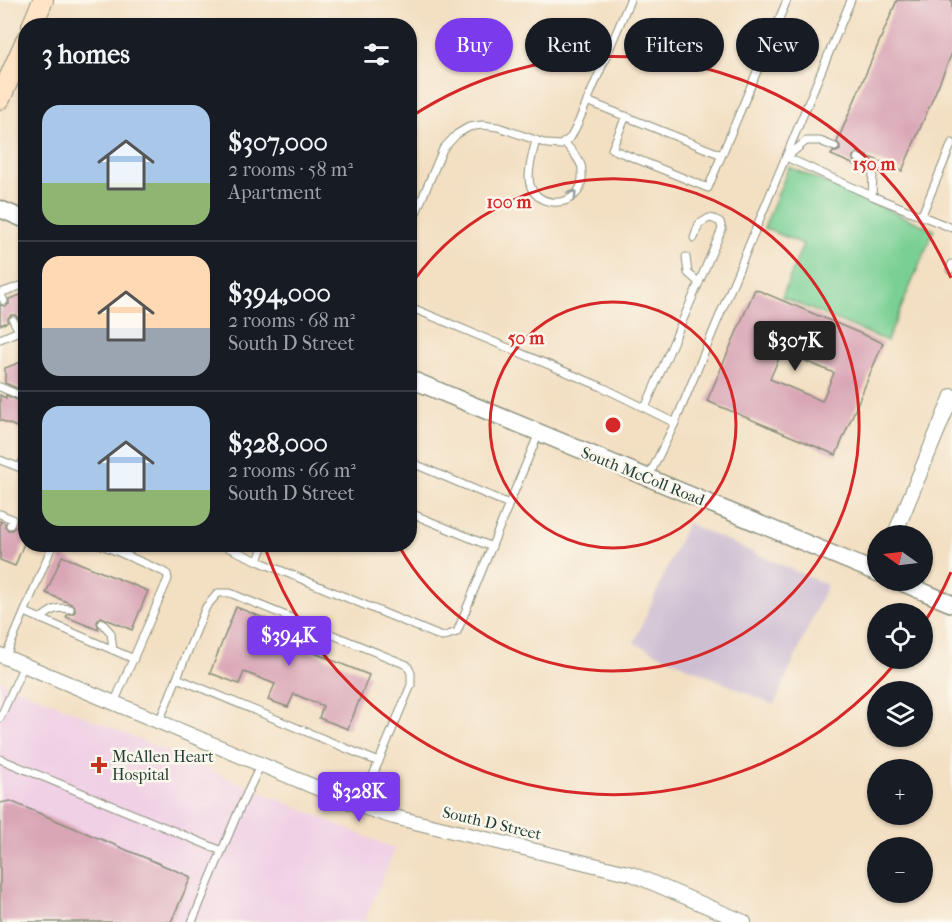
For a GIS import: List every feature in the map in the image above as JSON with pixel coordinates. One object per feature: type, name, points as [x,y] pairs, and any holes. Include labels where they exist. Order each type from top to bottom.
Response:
[{"type":"main road","points":[[35,18],[43,0]]},
{"type":"main road","points":[[0,99],[18,58]]},
{"type":"street","points":[[0,209],[18,217]]},
{"type":"street","name":"South McColl Road","points":[[417,382],[867,568]]},
{"type":"street","points":[[899,525],[952,396]]},
{"type":"street","points":[[922,591],[952,604]]},
{"type":"street","name":"South D Street","points":[[3,656],[260,766],[360,806],[394,817],[632,873],[744,922]]},
{"type":"lane","points":[[417,210],[443,149],[457,134],[468,127],[482,125],[498,127],[547,144],[561,145],[571,137],[630,0]]},
{"type":"lane","points":[[626,116],[612,149],[708,188],[788,0]]},
{"type":"lane","points":[[648,478],[675,423],[851,0]]},
{"type":"lane","points":[[587,101],[722,155]]},
{"type":"lane","points":[[537,140],[528,179],[533,192],[542,200],[552,203],[565,202],[576,194],[582,181],[582,166],[564,142]]},
{"type":"lane","points":[[786,157],[806,141],[820,141],[835,147]]},
{"type":"lane","points":[[921,217],[952,143]]},
{"type":"lane","points":[[786,157],[921,217],[952,228]]},
{"type":"lane","points":[[858,158],[869,164],[873,175],[872,196]]},
{"type":"lane","points":[[645,408],[722,229],[720,222],[709,218],[699,224],[694,238]]},
{"type":"lane","points":[[686,257],[688,273],[699,283]]},
{"type":"lane","points":[[4,302],[0,293],[18,286]]},
{"type":"lane","points":[[417,310],[602,387],[675,423]]},
{"type":"lane","points":[[13,320],[18,325]]},
{"type":"lane","points":[[0,338],[18,331]]},
{"type":"lane","points":[[0,387],[18,395]]},
{"type":"lane","points":[[238,552],[442,637],[457,632],[539,433]]},
{"type":"lane","points":[[0,460],[18,467]]},
{"type":"lane","points":[[417,465],[509,504]]},
{"type":"lane","points":[[0,514],[12,519],[10,525]]},
{"type":"lane","points":[[417,516],[492,547]]},
{"type":"lane","points":[[3,656],[25,612],[50,552]]},
{"type":"lane","points":[[114,704],[168,579],[167,574],[118,552]]},
{"type":"lane","points":[[258,561],[261,552]]},
{"type":"lane","points":[[159,723],[206,606],[218,593],[230,593],[407,665],[411,673],[411,685],[360,806]]},
{"type":"lane","points":[[40,619],[53,610],[70,609]]},
{"type":"lane","points":[[25,612],[134,659]]},
{"type":"lane","points":[[102,623],[111,633],[113,650]]},
{"type":"lane","points":[[0,718],[24,665]]},
{"type":"lane","points":[[177,678],[379,762]]},
{"type":"lane","points":[[0,759],[222,851]]},
{"type":"lane","points":[[192,922],[260,766]]},
{"type":"shaded area","points":[[687,523],[827,585],[774,705],[634,643]]},
{"type":"shaded area","name":"McAllen Heart Hospital","points":[[0,680],[395,849],[364,922],[0,922]]},
{"type":"green space","points":[[789,167],[934,230],[887,341],[782,297],[803,244],[764,228]]},
{"type":"building","points":[[897,0],[952,0],[952,53],[902,171],[858,152],[853,156],[855,165],[831,155],[840,150],[837,142]]},
{"type":"building","points":[[755,289],[883,343],[836,455],[707,401]],"holes":[[[782,351],[834,373],[822,401],[770,379]]]},
{"type":"building","points":[[18,296],[18,318],[11,315],[8,322],[0,325],[0,305],[9,304],[9,299]]},
{"type":"building","points":[[18,363],[18,389],[5,383],[5,368]]},
{"type":"building","points":[[0,395],[18,400],[18,428],[0,420]]},
{"type":"building","points":[[0,521],[5,523],[8,530],[18,528],[18,552],[20,552],[15,566],[0,560]]},
{"type":"building","points":[[62,556],[148,591],[132,630],[101,617],[97,622],[99,630],[66,617],[75,612],[74,605],[46,593]]},
{"type":"building","points":[[236,607],[317,639],[312,652],[369,675],[348,729],[319,718],[323,706],[294,694],[288,707],[268,700],[275,684],[244,672],[239,684],[210,673]]},
{"type":"building","points":[[10,801],[191,877],[171,922],[0,922],[0,803]]},
{"type":"place","name":"McAllen Heart Hospital","points":[[99,765]]}]
